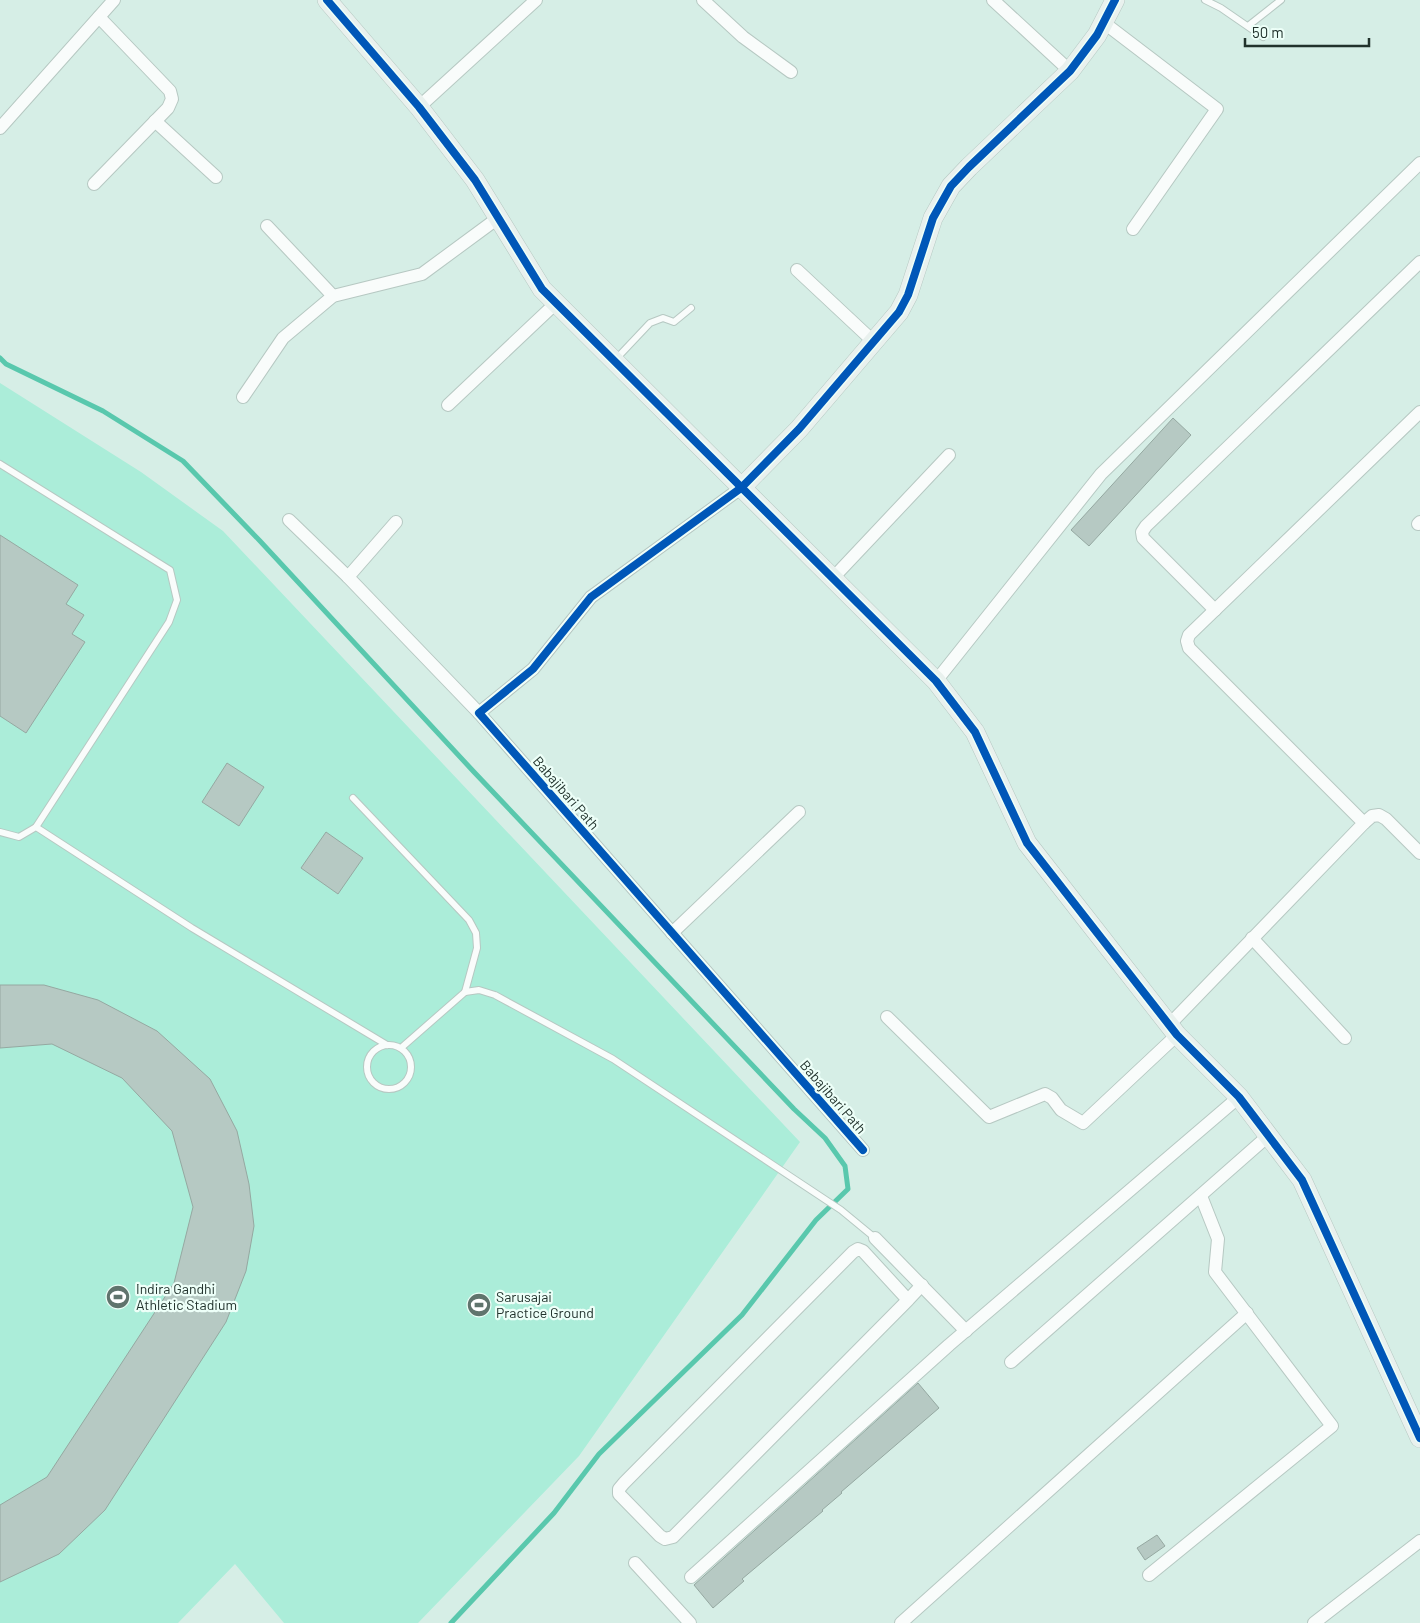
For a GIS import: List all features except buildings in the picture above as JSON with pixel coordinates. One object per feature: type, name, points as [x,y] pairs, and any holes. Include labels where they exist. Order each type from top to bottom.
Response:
[{"type":"street","points":[[0,128],[114,0]]},
{"type":"street","points":[[327,0],[419,107],[475,180],[542,290],[936,681],[975,732],[1027,843],[1173,1030],[1239,1097],[1302,1180],[1420,1438]]},
{"type":"street","points":[[419,107],[536,0]]},
{"type":"street","points":[[703,0],[743,37],[791,72]]},
{"type":"street","points":[[994,0],[1070,71]]},
{"type":"street","points":[[479,713],[533,669],[591,597],[741,488],[799,429],[899,312],[908,295],[933,218],[951,186],[1070,71],[1097,35],[1115,0]]},
{"type":"street","points":[[94,184],[168,108],[172,99],[170,91],[98,17]]},
{"type":"street","points":[[1103,22],[1217,109],[1133,229]]},
{"type":"street","points":[[155,121],[216,177]]},
{"type":"street","points":[[936,681],[1101,474],[1420,163]]},
{"type":"street","points":[[243,397],[283,338],[333,296],[422,274],[498,218]]},
{"type":"street","points":[[267,226],[333,296]]},
{"type":"street","points":[[1216,610],[1143,538],[1142,532],[1146,526],[1420,262]]},
{"type":"street","points":[[797,270],[874,342]]},
{"type":"street","points":[[448,405],[556,303]]},
{"type":"street","points":[[1364,823],[1189,648],[1187,641],[1189,635],[1420,412]]},
{"type":"street","points":[[832,579],[949,455]]},
{"type":"street","name":"Babajibari Path","points":[[289,520],[348,577],[479,713],[863,1150]]},
{"type":"street","points":[[348,577],[396,522]]},
{"type":"street","points":[[672,933],[800,812]]},
{"type":"street","points":[[887,1017],[989,1117],[1044,1094],[1052,1098],[1061,1110],[1083,1123],[1173,1030],[1252,938],[1372,816],[1379,815],[1386,819],[1420,853]]},
{"type":"street","points":[[1252,938],[1345,1038]]},
{"type":"street","points":[[691,1577],[966,1330],[1239,1097]]},
{"type":"street","points":[[1011,1362],[1268,1136]]},
{"type":"street","points":[[1149,1575],[1332,1426],[1215,1272],[1218,1238],[1200,1196]]},
{"type":"street","points":[[875,1238],[966,1330]]},
{"type":"street","points":[[908,1300],[863,1251],[858,1248],[619,1489],[619,1494],[660,1536],[666,1539],[673,1537],[908,1300],[922,1285]]},
{"type":"street","points":[[901,1623],[1246,1314]]},
{"type":"street","points":[[1314,1623],[1420,1540]]},
{"type":"street","points":[[635,1563],[690,1623]]},
{"type":"lane","points":[[1205,0],[1221,8],[1263,37]]},
{"type":"lane","points":[[1248,26],[1281,0]]},
{"type":"lane","points":[[613,361],[650,323],[663,318],[674,322],[691,308]]},
{"type":"lane","points":[[0,464],[170,570],[177,600],[169,622],[36,826],[19,837],[0,832]]},
{"type":"lane","points":[[353,798],[469,920],[476,934],[478,948],[465,992],[401,1048]]},
{"type":"lane","points":[[36,826],[192,928],[387,1045],[401,1048],[410,1059],[411,1073],[402,1085],[389,1089],[376,1084],[370,1078],[368,1064],[374,1051],[387,1045]]},
{"type":"lane","points":[[465,992],[479,990],[494,995],[614,1059],[841,1210],[875,1238]]},
{"type":"green space","points":[[0,383],[141,472],[223,531],[800,1142],[579,1456],[418,1623],[284,1623],[235,1564],[178,1623],[0,1623]]},
{"type":"waterway","points":[[0,358],[6,364],[103,411],[183,461],[260,541],[474,772],[794,1109],[825,1138],[845,1166],[848,1189],[816,1220],[742,1315],[599,1454],[554,1513],[451,1623]]},
{"type":"cycle path","points":[[327,0],[419,107],[475,180],[542,289],[936,681],[975,732],[1027,843],[1177,1035],[1239,1097],[1302,1180],[1420,1438]]},
{"type":"cycle path","points":[[863,1150],[479,713],[533,669],[591,597],[741,488],[799,429],[899,312],[908,295],[933,218],[951,186],[1070,71],[1097,35],[1115,0]]},
{"type":"place","name":"Indira Gandhi Athletic Stadium","points":[[118,1297]]},
{"type":"place","name":"Sarusajai Practice Ground","points":[[479,1305]]}]
